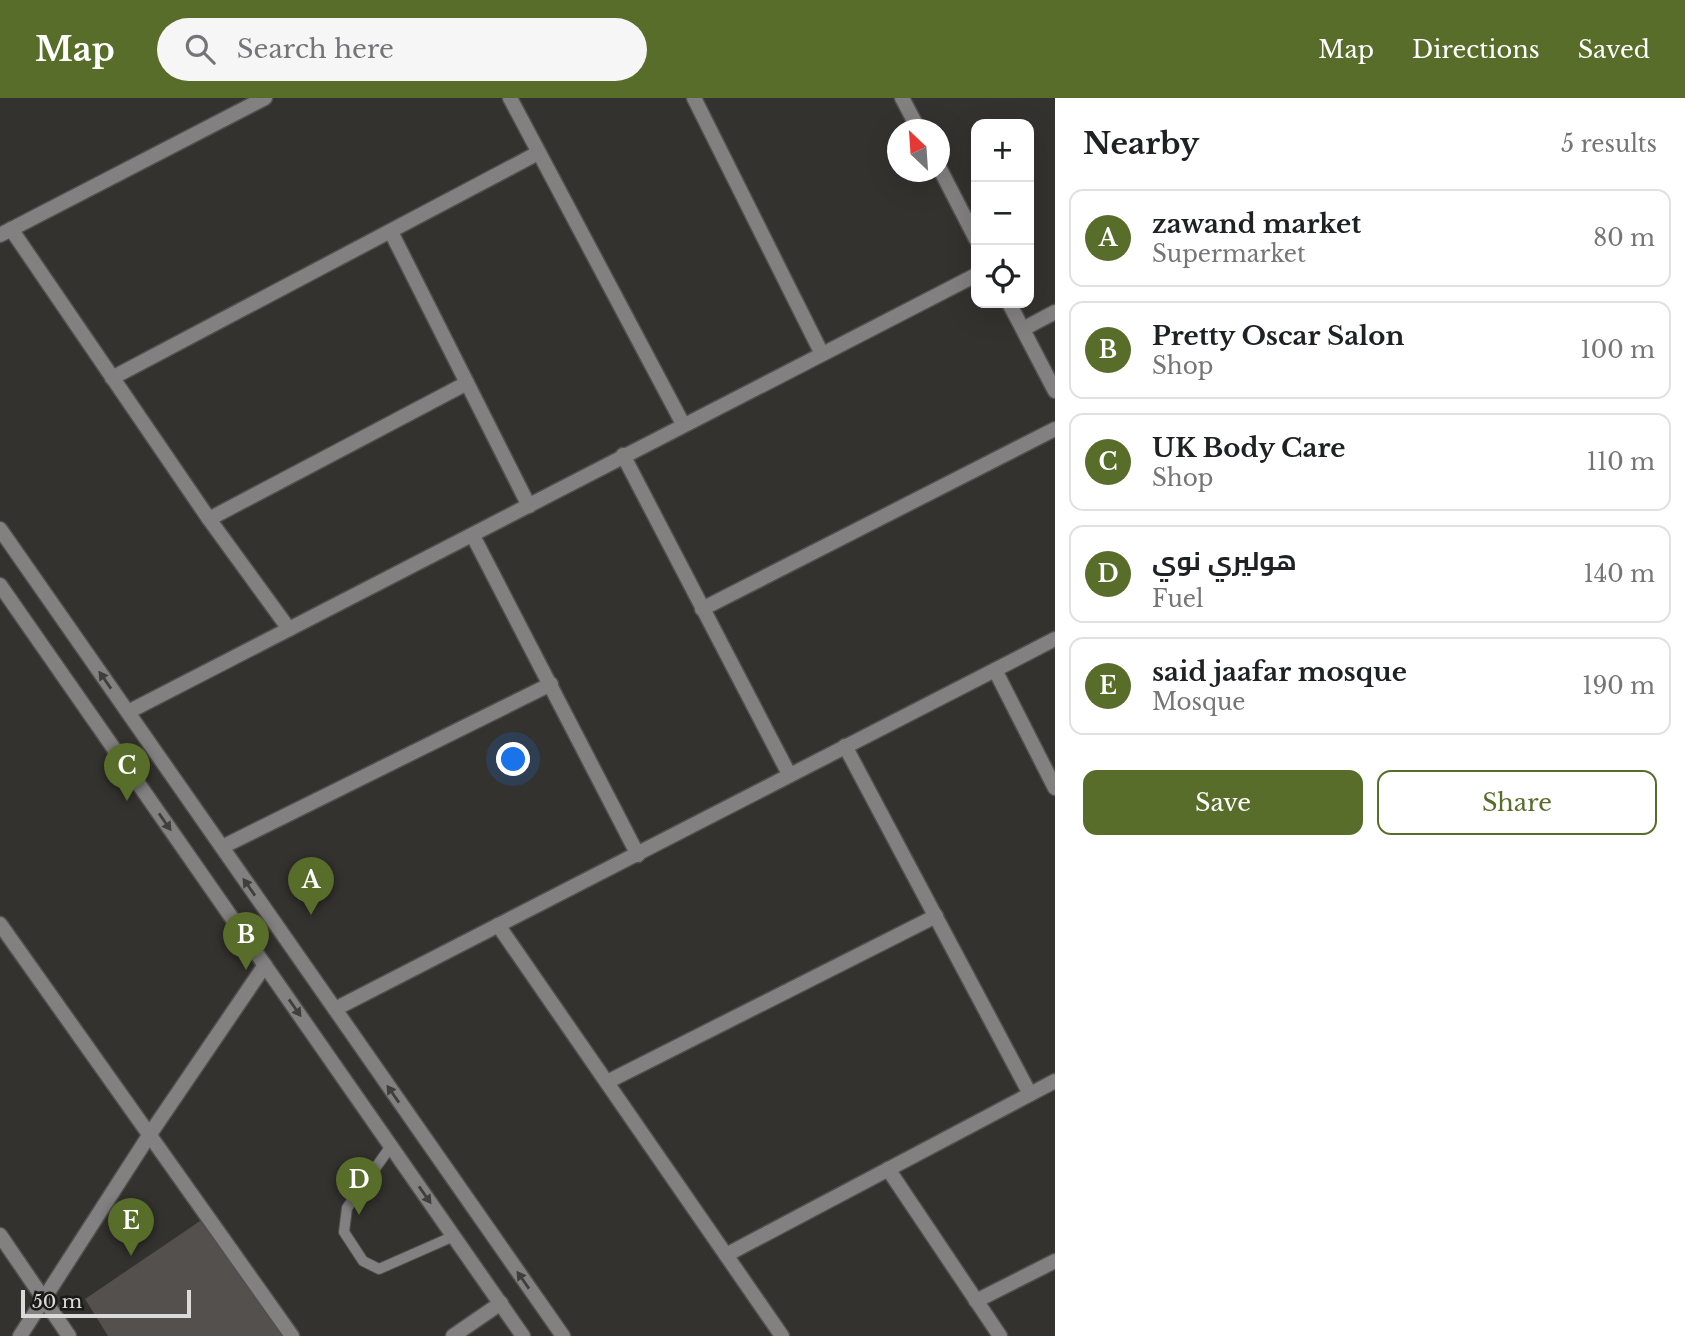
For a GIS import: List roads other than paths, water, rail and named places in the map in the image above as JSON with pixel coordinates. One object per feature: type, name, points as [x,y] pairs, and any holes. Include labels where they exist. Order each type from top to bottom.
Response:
[{"type":"street","points":[[265,98],[5,232],[289,629]]},
{"type":"street","points":[[510,98],[683,425]]},
{"type":"street","points":[[694,98],[822,354]]},
{"type":"street","points":[[902,98],[913,119]]},
{"type":"street","points":[[112,378],[538,153]]},
{"type":"street","points":[[947,182],[971,229]]},
{"type":"street","points":[[391,232],[529,506]]},
{"type":"street","points":[[128,712],[971,278]]},
{"type":"street","points":[[1012,308],[1055,391]]},
{"type":"street","points":[[1023,329],[1055,312]]},
{"type":"street","points":[[209,519],[467,383]]},
{"type":"street","points":[[702,609],[1055,429]]},
{"type":"street","points":[[622,456],[789,774]]},
{"type":"street","points":[[0,529],[563,1336]]},
{"type":"street","points":[[473,536],[638,855]]},
{"type":"street","points":[[0,585],[523,1336]]},
{"type":"street","points":[[335,1009],[1055,639]]},
{"type":"street","points":[[995,670],[1055,786]]},
{"type":"street","points":[[222,847],[551,684]]},
{"type":"street","points":[[845,746],[1030,1094]]},
{"type":"street","points":[[607,1082],[936,916]]},
{"type":"street","points":[[0,924],[292,1336]]},
{"type":"street","points":[[498,925],[782,1336]]},
{"type":"street","points":[[20,1336],[150,1134],[265,965]]},
{"type":"street","points":[[726,1255],[1055,1081]]},
{"type":"street","points":[[888,1169],[1000,1336]]},
{"type":"street","points":[[0,1235],[69,1336]]},
{"type":"street","points":[[976,1301],[1055,1261]]},
{"type":"street","points":[[453,1336],[500,1303]]},
{"type":"lane","points":[[391,1146],[347,1208],[344,1232],[363,1261],[379,1269],[454,1236]]},
{"type":"place","name":"UK Body Care","points":[[127,801]]},
{"type":"place","name":"zawand market","points":[[311,915]]},
{"type":"place","name":"Pretty Oscar Salon","points":[[246,970]]},
{"type":"place","name":"هوليري نوي","points":[[359,1215]]},
{"type":"place","name":"said jaafar mosque","points":[[131,1256]]}]
